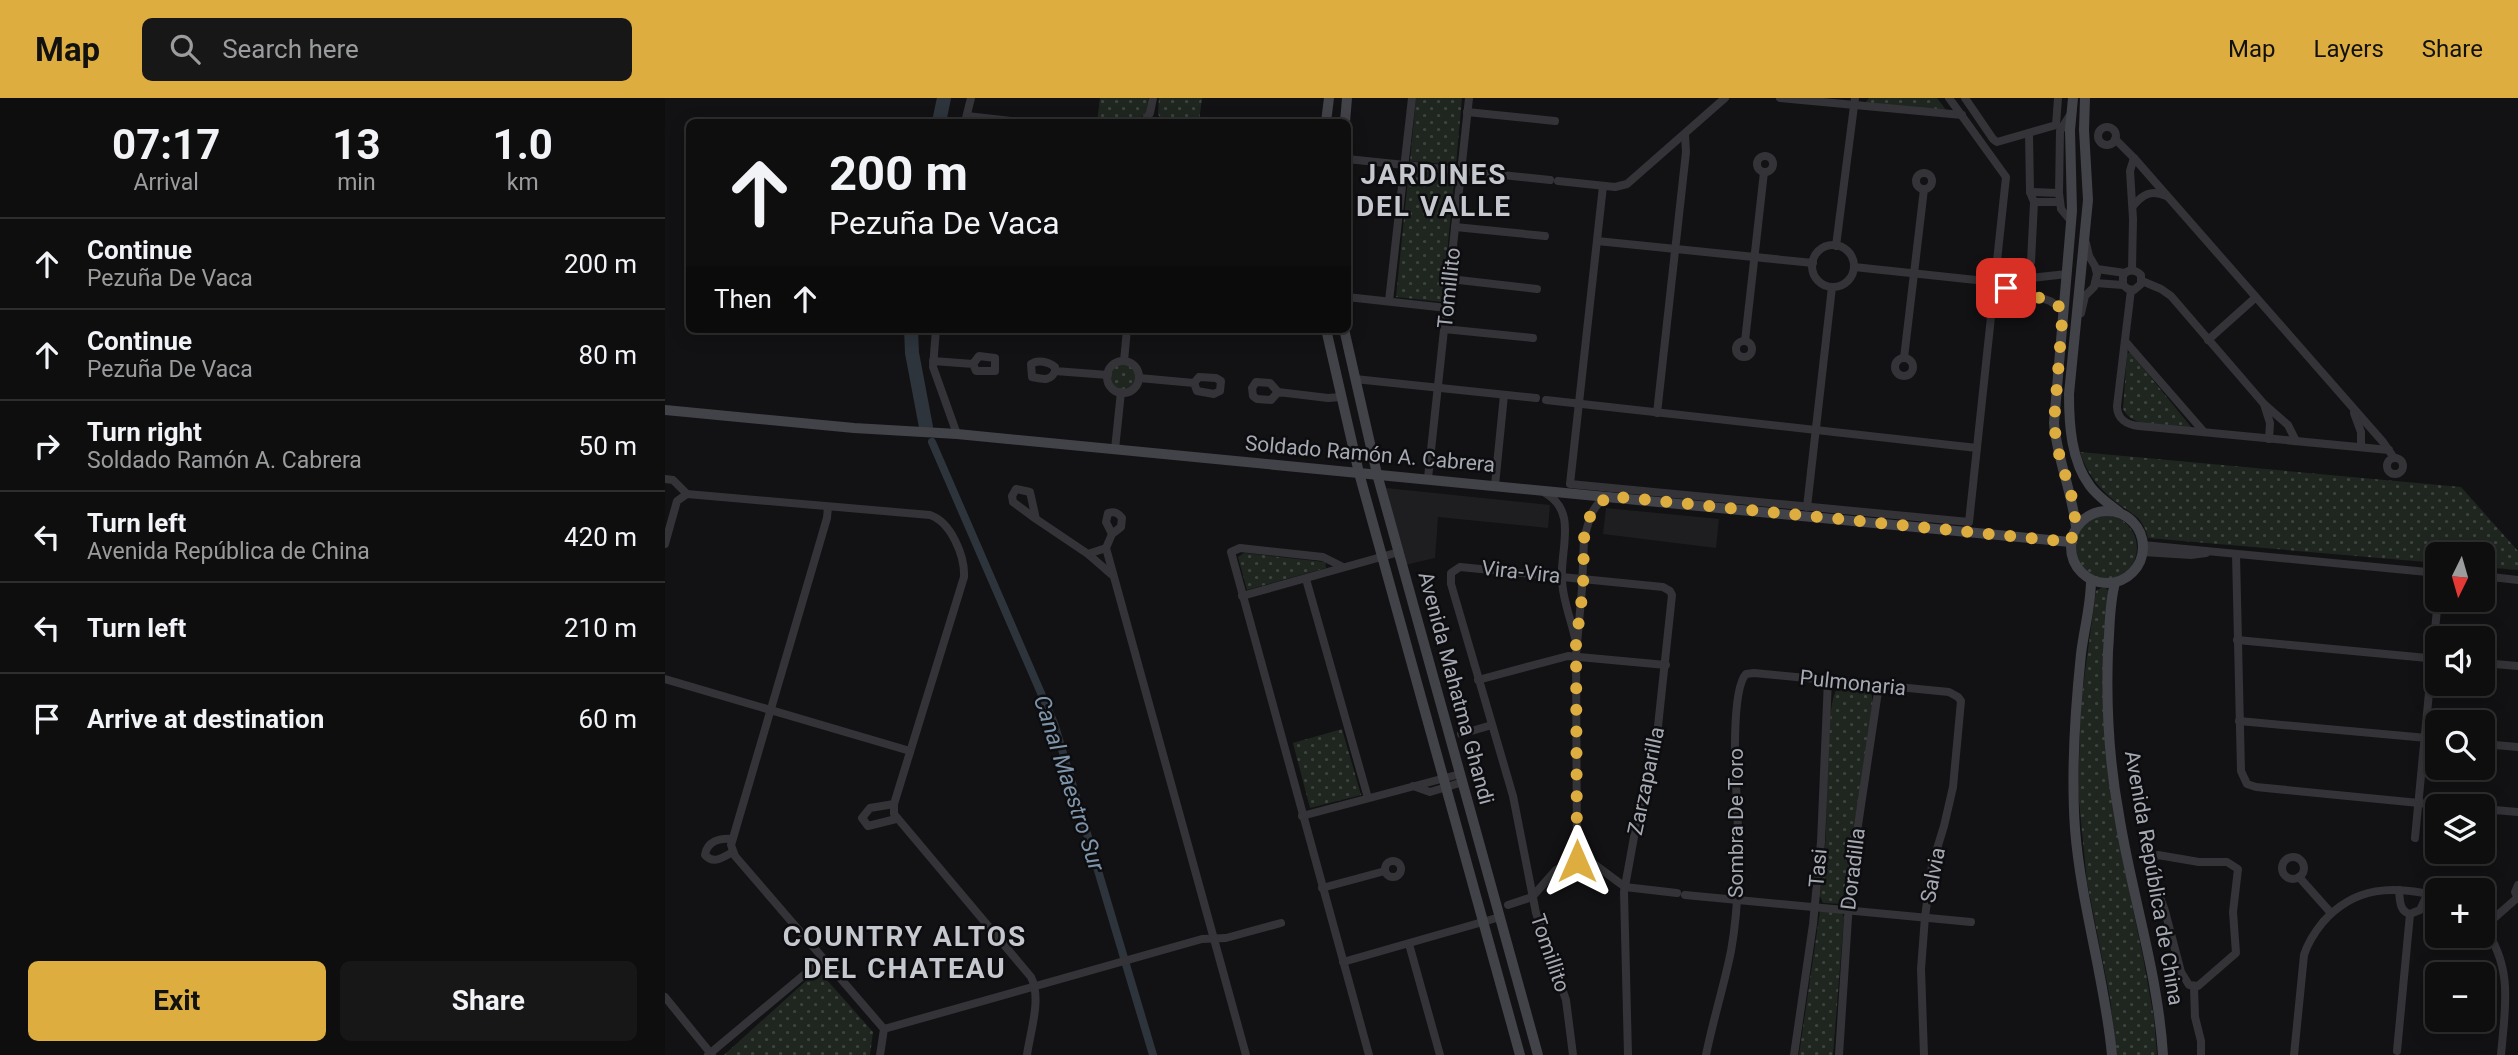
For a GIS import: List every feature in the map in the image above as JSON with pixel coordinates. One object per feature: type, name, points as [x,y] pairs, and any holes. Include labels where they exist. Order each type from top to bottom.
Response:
[{"type":"main road","points":[[1326,119],[1329,98]]},
{"type":"main road","points":[[1345,119],[1347,98]]},
{"type":"main road","points":[[2073,98],[2071,221],[2054,423],[2057,447],[2071,492],[2076,527]]},
{"type":"main road","points":[[2085,98],[2084,130],[2088,184],[2069,402],[2071,433],[2077,460],[2089,485],[2136,525],[2143,548],[2134,572],[2115,583],[2091,580],[2083,575],[2072,560],[2070,542],[2076,527],[2082,520],[2099,511],[2119,512]]},
{"type":"main road","name":"Avenida Mahatma Ghandi","points":[[1327,333],[1359,473],[1520,1055]]},
{"type":"main road","name":"Avenida Mahatma Ghandi","points":[[1344,333],[1377,474],[1538,1055]]},
{"type":"main road","name":"Soldado Ramón A. Cabrera","points":[[665,410],[1428,478],[2070,542]]},
{"type":"main road","points":[[2091,580],[2081,659],[2075,768],[2075,830],[2107,1007],[2112,1055]]},
{"type":"main road","name":"Avenida República de China","points":[[2115,583],[2111,602],[2108,674],[2112,766],[2119,815],[2156,990],[2163,1055]]},
{"type":"street","points":[[966,119],[971,98]]},
{"type":"street","points":[[1389,301],[1412,98]]},
{"type":"street","name":"Tomillito","points":[[1428,478],[1469,98]]},
{"type":"street","points":[[1351,159],[1615,187],[1627,184],[1725,98]]},
{"type":"street","points":[[1780,98],[1854,102],[1962,115]]},
{"type":"street","points":[[1603,186],[1570,484],[1969,522],[2006,177],[1949,98]]},
{"type":"street","points":[[1965,98],[1994,141],[2056,125],[2058,98]]},
{"type":"street","points":[[1145,119],[1152,102]]},
{"type":"street","points":[[1836,246],[1854,102]]},
{"type":"street","points":[[1467,112],[1555,121]]},
{"type":"street","points":[[2071,112],[2060,131],[2059,197],[2061,209],[2071,221]]},
{"type":"street","points":[[2029,133],[2030,192],[2034,202],[2031,262]]},
{"type":"street","points":[[1657,413],[1686,152],[1685,135]]},
{"type":"street","points":[[2115,139],[2347,401],[2394,458]]},
{"type":"street","points":[[2134,158],[2130,171],[2133,206],[2129,272],[2122,279],[2127,288],[2125,341],[2117,406],[2121,419],[2133,426],[2389,450]]},
{"type":"street","points":[[1745,341],[1764,172]]},
{"type":"street","points":[[1904,358],[1924,189]]},
{"type":"street","points":[[2030,192],[2059,197]]},
{"type":"street","points":[[2133,206],[2143,195],[2153,192],[2169,198]]},
{"type":"street","points":[[2034,202],[2059,197]]},
{"type":"street","points":[[1455,227],[1545,236]]},
{"type":"street","points":[[2074,340],[2085,296],[2095,283],[2097,269],[2089,256],[2085,236]]},
{"type":"street","points":[[1597,241],[1813,263]]},
{"type":"street","points":[[1836,246],[1851,255],[1853,274],[1845,284],[1826,286],[1816,278],[1813,263],[1822,249],[1836,246]]},
{"type":"street","points":[[1854,267],[1995,282],[2067,274]]},
{"type":"street","points":[[2095,283],[2127,288],[2140,287],[2142,281],[2138,272],[2097,269]]},
{"type":"street","points":[[1450,279],[1537,289]]},
{"type":"street","points":[[2142,281],[2171,296],[2264,404],[2288,425],[2296,441]]},
{"type":"street","points":[[1995,282],[2050,301],[2063,309]]},
{"type":"street","points":[[1807,507],[1832,287]]},
{"type":"street","points":[[1351,297],[1447,308]]},
{"type":"street","points":[[2208,340],[2255,298]]},
{"type":"street","points":[[1444,329],[1533,338]]},
{"type":"street","points":[[936,333],[933,361],[935,374],[957,434]]},
{"type":"street","points":[[1124,361],[1127,333]]},
{"type":"street","points":[[2125,341],[2204,432]]},
{"type":"street","points":[[933,361],[973,364]]},
{"type":"street","points":[[1124,361],[1134,365],[1139,378],[1135,387],[1121,392],[1112,388],[1108,375],[1111,366],[1124,361]]},
{"type":"street","points":[[1055,371],[1108,375]]},
{"type":"street","points":[[1139,378],[1194,383]]},
{"type":"street","points":[[1355,379],[1536,398]]},
{"type":"street","points":[[1115,449],[1121,392]]},
{"type":"street","points":[[1278,392],[1341,397]]},
{"type":"street","points":[[1495,485],[1504,395]]},
{"type":"street","points":[[1546,400],[1977,448]]},
{"type":"street","points":[[2347,401],[2361,432],[2361,447]]},
{"type":"street","points":[[2264,404],[2270,423],[2269,439]]},
{"type":"street","points":[[665,479],[673,480],[687,494]]},
{"type":"street","points":[[1540,490],[1552,497],[1563,512],[1565,537],[1561,576],[1576,644]]},
{"type":"street","points":[[665,544],[678,499],[687,494],[936,517],[945,525],[963,563],[962,584],[894,804],[896,820],[1029,973],[1036,986],[1027,1055]]},
{"type":"street","points":[[1577,861],[1576,644],[1584,538],[1591,513],[1609,496]]},
{"type":"street","points":[[665,500],[674,509]]},
{"type":"street","points":[[828,507],[772,710],[732,839],[733,852],[884,1029],[880,1055]]},
{"type":"street","points":[[1036,519],[1088,554],[1111,574]]},
{"type":"street","points":[[1112,534],[1106,548],[1111,574],[1246,1055]]},
{"type":"street","points":[[1565,537],[1584,538]]},
{"type":"street","points":[[1088,554],[1106,548]]},
{"type":"street","points":[[2143,548],[2191,555],[2212,552]]},
{"type":"street","points":[[2143,548],[2192,548],[2425,572]]},
{"type":"street","points":[[1343,567],[1323,557],[1236,549],[1231,552],[1230,557],[1369,1055]]},
{"type":"street","points":[[1242,596],[1399,552]]},
{"type":"street","points":[[2236,554],[2241,774],[2251,786],[2425,804]]},
{"type":"street","name":"Vira-Vira","points":[[1455,569],[1465,566],[1583,578],[1663,587],[1670,591]]},
{"type":"street","name":"Tomillito","points":[[1455,569],[1450,577],[1451,583],[1516,808],[1532,897],[1566,1000],[1573,1055]]},
{"type":"street","points":[[2495,577],[2518,580]]},
{"type":"street","points":[[1306,579],[1368,798]]},
{"type":"street","name":"Zarzaparilla","points":[[1627,1055],[1625,887],[1638,815],[1654,756],[1666,665],[1672,599],[1670,591]]},
{"type":"street","points":[[2237,640],[2425,658]]},
{"type":"street","points":[[1478,680],[1576,655],[1666,665]]},
{"type":"street","points":[[2495,664],[2518,666]]},
{"type":"street","name":"Pulmonaria","points":[[1746,674],[1949,692],[1958,697]]},
{"type":"street","name":"Sombra De Toro","points":[[1706,1055],[1731,949],[1737,900],[1739,847],[1736,735],[1739,685],[1746,674]]},
{"type":"street","points":[[665,679],[910,751]]},
{"type":"street","name":"Tasi","points":[[1794,1055],[1815,907],[1821,842],[1828,680]]},
{"type":"street","name":"Doradilla","points":[[1839,1055],[1848,909],[1879,685]]},
{"type":"street","points":[[2414,838],[2430,696]]},
{"type":"street","name":"Salvia","points":[[1924,1055],[1921,969],[1925,917],[1933,864],[1953,788],[1961,707],[1958,697]]},
{"type":"street","points":[[2238,721],[2424,738]]},
{"type":"street","points":[[1461,734],[1492,724]]},
{"type":"street","points":[[2495,745],[2518,747]]},
{"type":"street","points":[[1302,816],[1413,786],[1445,783],[1461,778]]},
{"type":"street","points":[[894,804],[870,808],[862,818],[868,826],[896,820]]},
{"type":"street","points":[[2495,810],[2518,812]]},
{"type":"street","points":[[732,839],[712,843],[705,855],[716,860],[733,852]]},
{"type":"street","points":[[2193,987],[2207,981],[2236,953],[2233,912],[2238,869],[2227,862],[2199,862],[2158,855],[2151,861],[2151,873],[2165,911],[2183,977],[2193,987],[2201,1055]]},
{"type":"street","points":[[1508,905],[1532,897],[1556,870],[1577,861],[1594,864],[1625,887],[1971,922]]},
{"type":"street","points":[[1322,888],[1385,872]]},
{"type":"street","points":[[2299,877],[2331,913]]},
{"type":"street","points":[[2495,918],[2518,899],[2515,892],[2518,885]]},
{"type":"street","points":[[2399,890],[2401,907],[2410,914],[2420,910],[2425,899]]},
{"type":"street","points":[[2294,1055],[2304,955],[2310,939],[2331,913],[2364,893],[2399,890],[2425,893]]},
{"type":"street","points":[[2389,1055],[2400,1053],[2410,914]]},
{"type":"street","points":[[1343,962],[1500,917]]},
{"type":"street","points":[[884,1029],[1202,939],[1226,938],[1281,923]]},
{"type":"street","points":[[1409,944],[1440,1055]]},
{"type":"street","points":[[2495,947],[2507,985],[2501,1055]]},
{"type":"street","points":[[665,997],[710,1054],[823,959]]},
{"type":"shaded area","points":[[1100,98],[1148,98],[1147,113],[1138,119],[1097,119]]},
{"type":"shaded area","points":[[1159,98],[1202,98],[1199,119],[1161,119],[1158,114]]},
{"type":"shaded area","points":[[1416,98],[1462,98],[1456,165],[1410,161]]},
{"type":"shaded area","points":[[1869,98],[1937,98],[1946,110],[1865,103]]},
{"type":"shaded area","points":[[1409,169],[1455,174],[1442,302],[1396,297]]},
{"type":"shaded area","points":[[2130,352],[2192,428],[2154,426],[2135,421],[2128,416],[2123,409],[2127,354]]},
{"type":"shaded area","points":[[1123,360],[1134,365],[1139,376],[1134,387],[1123,392],[1112,387],[1107,376],[1112,365]]},
{"type":"shaded area","points":[[2080,452],[2461,487],[2518,551],[2518,570],[2495,568],[2495,542],[2425,542],[2425,562],[2148,538],[2142,523],[2096,483]]},
{"type":"shaded area","points":[[1386,488],[1550,505],[1548,528],[1438,517],[1435,558],[1405,565]]},
{"type":"shaded area","points":[[1606,508],[1719,519],[1716,548],[1603,534]]},
{"type":"shaded area","points":[[2104,515],[2117,518],[2127,525],[2134,535],[2137,548],[2134,561],[2127,571],[2117,578],[2104,581],[2091,578],[2081,571],[2074,561],[2071,548],[2074,535],[2081,525],[2091,518]]},
{"type":"shaded area","points":[[1244,553],[1325,562],[1326,568],[1247,590],[1238,557]]},
{"type":"shaded area","points":[[2103,587],[2109,593],[2106,626],[2122,857],[2154,1018],[2157,1055],[2117,1055],[2110,998],[2087,882],[2078,791],[2081,701],[2096,591]]},
{"type":"shaded area","points":[[1838,687],[1871,692],[1873,702],[1842,904],[1823,903],[1820,896],[1826,837],[1829,734],[1834,696]]},
{"type":"shaded area","points":[[1342,729],[1361,795],[1310,808],[1293,743]]},
{"type":"shaded area","points":[[1820,911],[1841,912],[1844,917],[1833,1055],[1799,1055]]},
{"type":"shaded area","points":[[818,970],[873,1032],[870,1055],[724,1055]]},
{"type":"waterway","name":"Canal Maestro Sur","points":[[940,119],[944,98]]},
{"type":"waterway","name":"Canal Maestro Sur","points":[[911,333],[912,353],[926,427]]},
{"type":"waterway","name":"Canal Maestro Sur","points":[[932,442],[1054,723],[1153,1055]]},
{"type":"district","name":"JARDINES DEL VALLE","points":[[1434,190]]},
{"type":"district","name":"COUNTRY ALTOS DEL CHATEAU","points":[[905,952]]},
{"type":"route","points":[[1577,861],[1576,644],[1587,521],[1602,500],[1609,496],[2070,542],[2076,527],[2073,501],[2057,447],[2054,423],[2063,309],[2050,301],[2006,288]]}]
